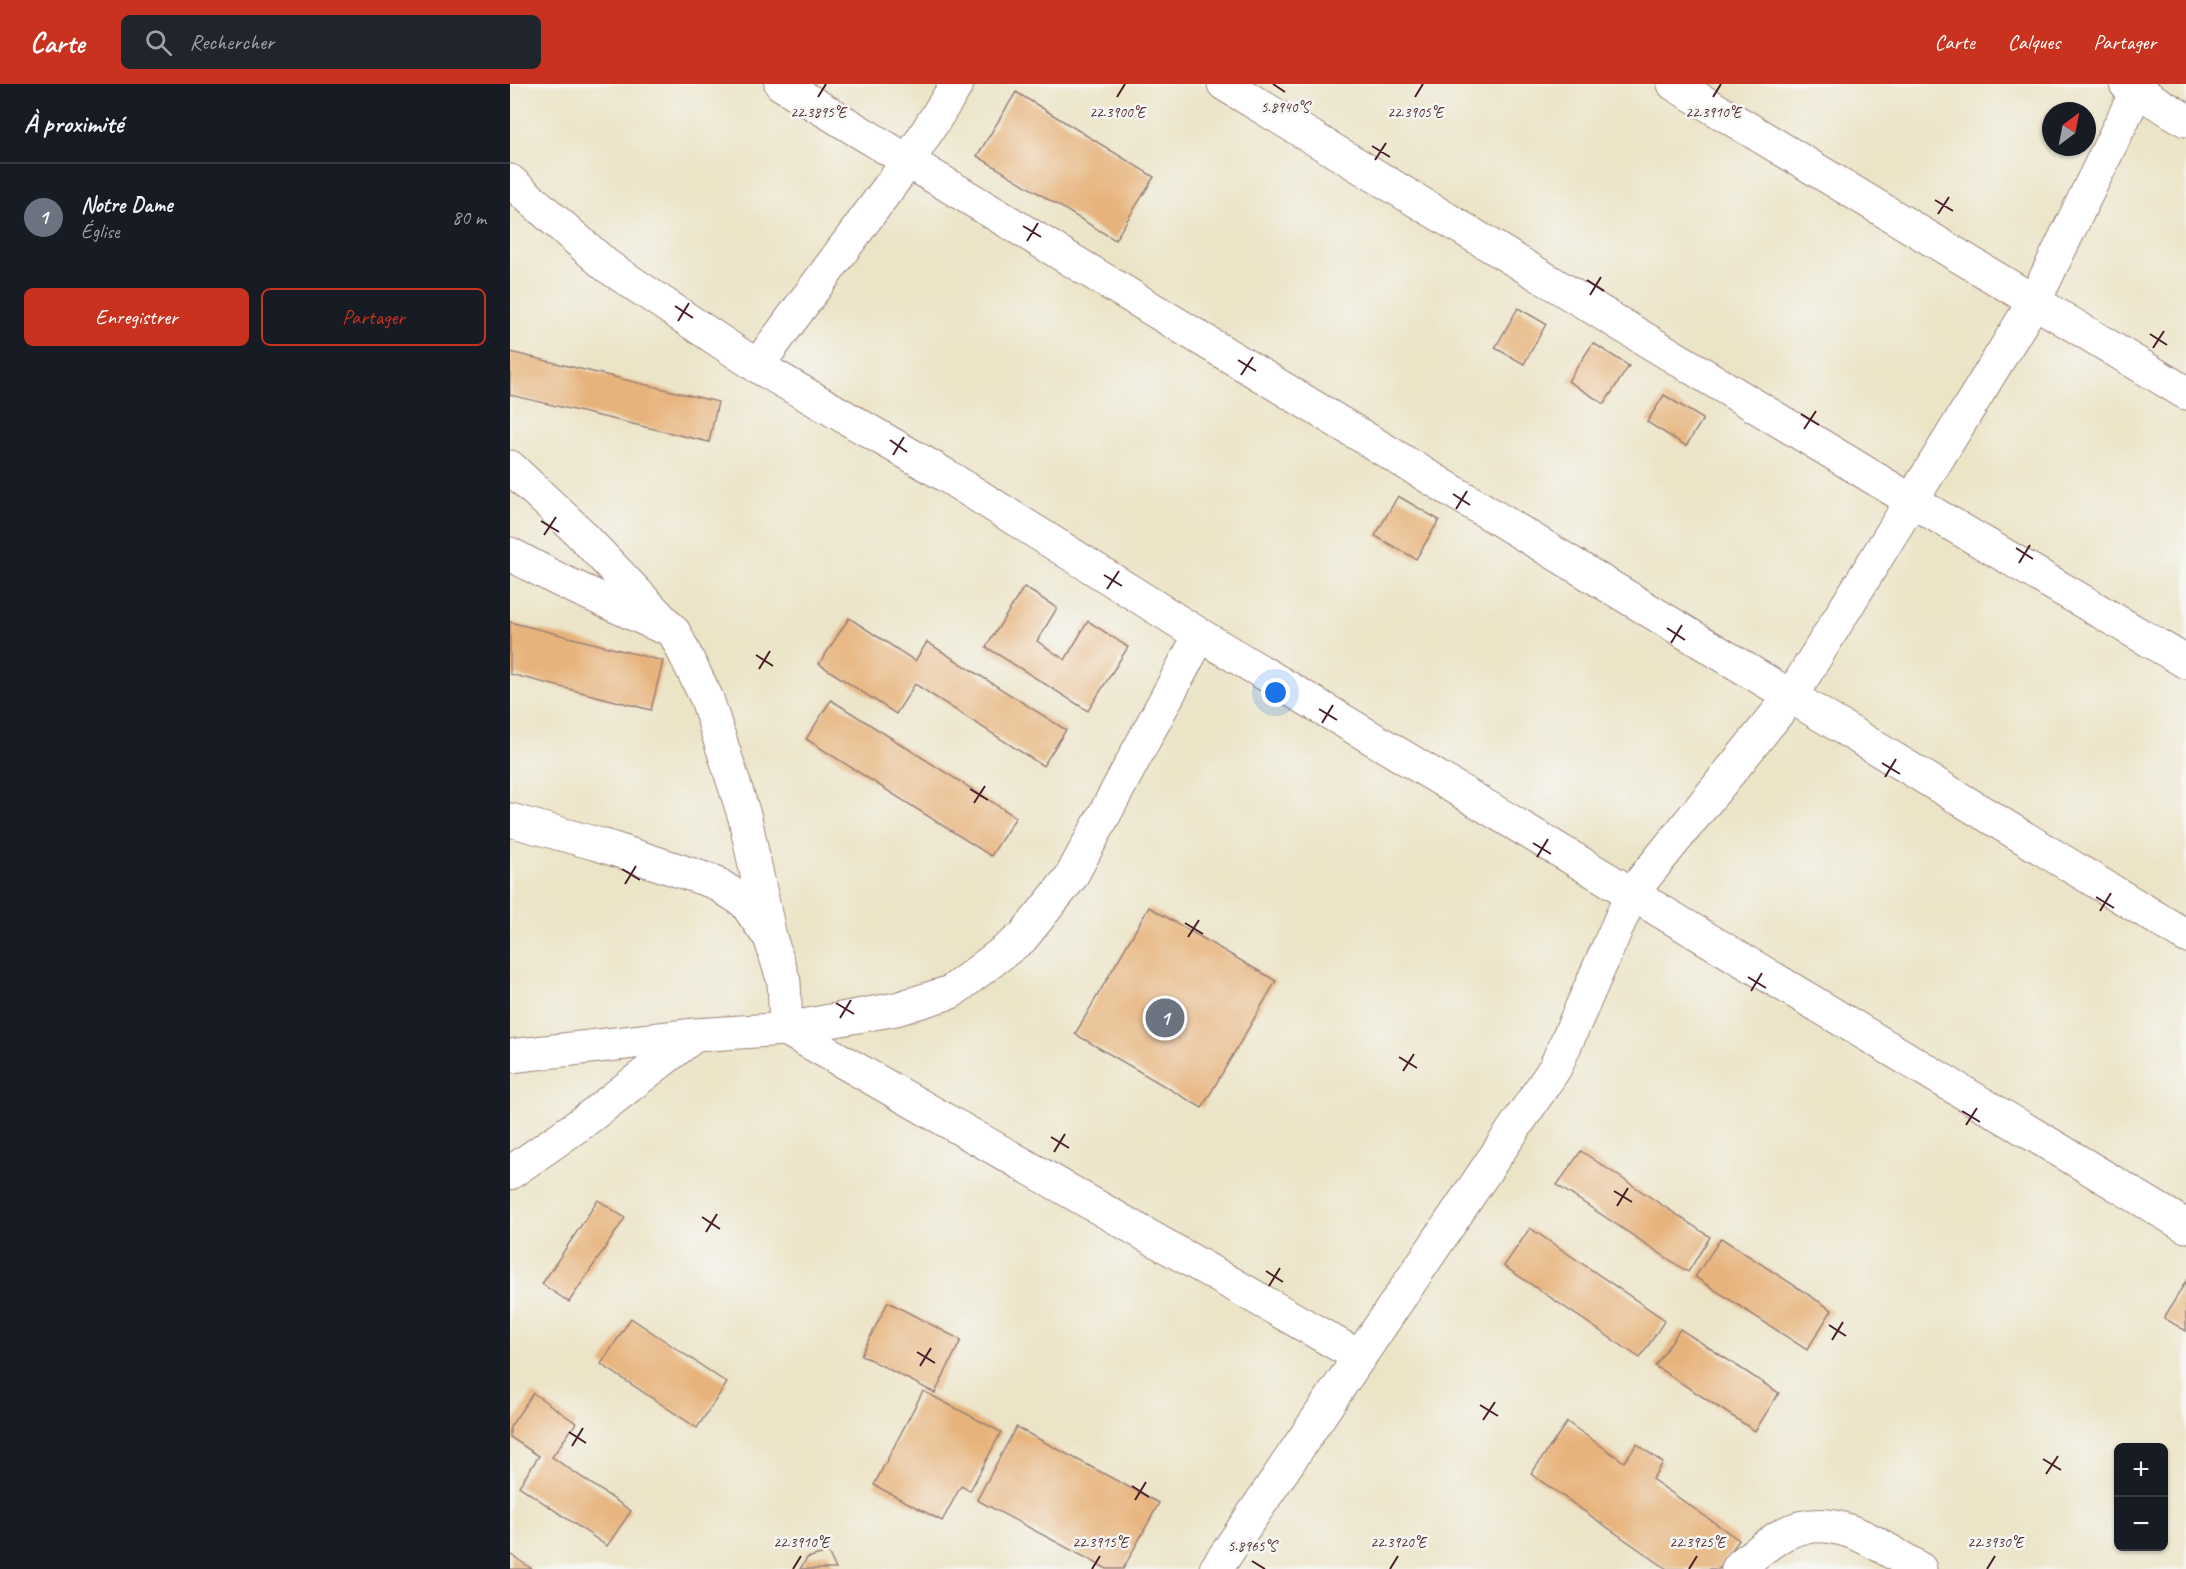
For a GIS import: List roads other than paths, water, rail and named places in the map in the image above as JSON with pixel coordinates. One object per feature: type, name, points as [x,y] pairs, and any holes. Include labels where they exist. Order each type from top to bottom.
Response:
[{"type":"main road","points":[[781,84],[2186,936]]},
{"type":"main road","points":[[757,366],[909,160],[957,84]]},
{"type":"main road","points":[[1224,84],[1912,501],[2186,662]]},
{"type":"main road","points":[[1674,84],[2186,393]]},
{"type":"main road","points":[[1216,1569],[1555,1068],[1632,893],[1792,695],[2034,302],[2134,86],[2186,120]]},
{"type":"main road","points":[[510,181],[607,266],[757,366],[954,482],[1200,635],[2186,1226]]},
{"type":"main road","points":[[510,468],[578,531],[674,632],[707,699],[745,818],[770,937],[784,982],[786,1029]]},
{"type":"main road","points":[[510,554],[558,580],[674,632]]},
{"type":"main road","points":[[510,1056],[695,1035],[786,1029],[896,1009],[951,992],[1022,938],[1071,877],[1200,635]]},
{"type":"main road","points":[[510,820],[602,845],[714,882],[745,902],[770,937]]},
{"type":"main road","points":[[786,1029],[1360,1357]]},
{"type":"main road","points":[[510,1173],[583,1122],[695,1035]]},
{"type":"main road","points":[[1738,1569],[1784,1534],[1816,1524],[1850,1530],[1920,1569]]},
{"type":"place","name":"Notre Dame","points":[[1165,1018]]}]
